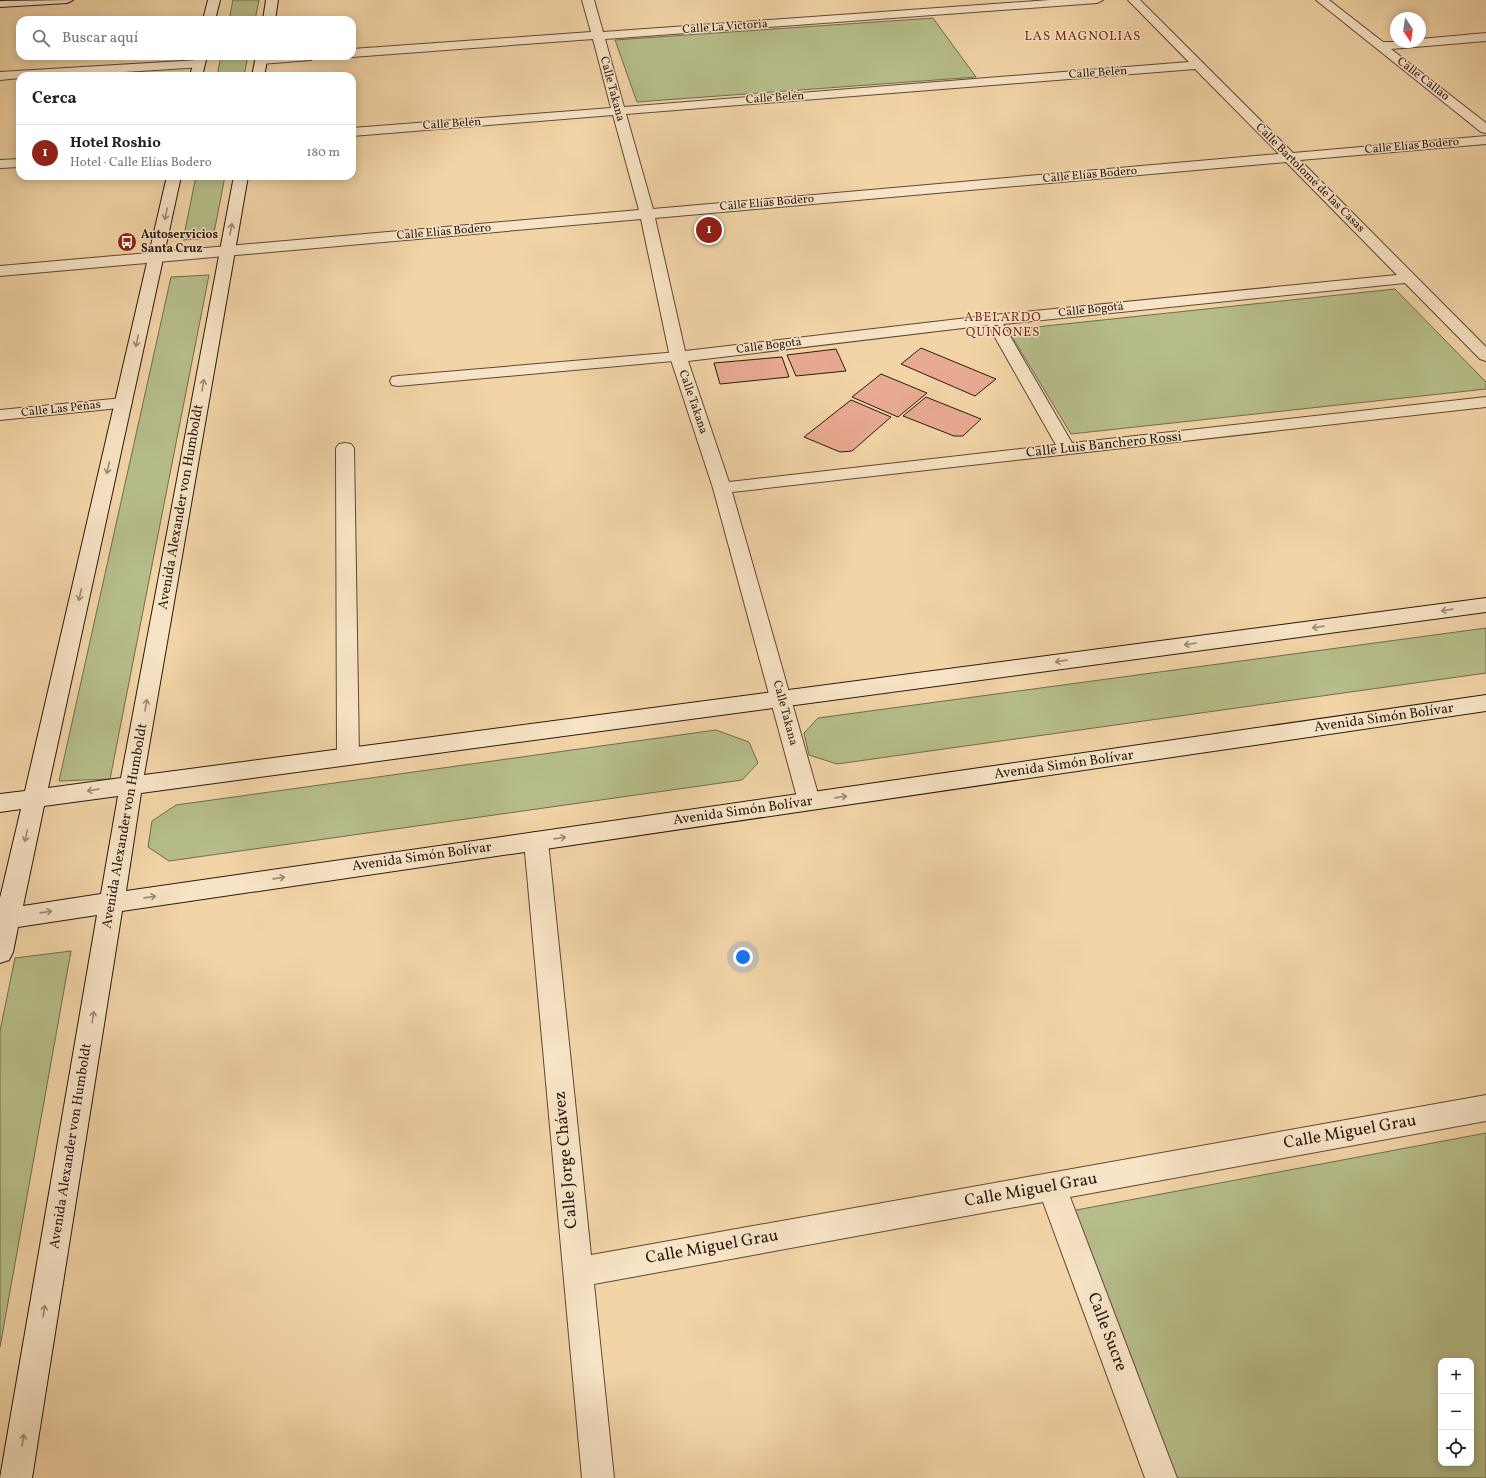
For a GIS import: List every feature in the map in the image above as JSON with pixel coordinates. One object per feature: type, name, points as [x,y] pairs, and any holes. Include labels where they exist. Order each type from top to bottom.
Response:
[{"type":"street","points":[[0,4],[67,0]]},
{"type":"street","points":[[210,16],[214,0]]},
{"type":"street","points":[[269,16],[272,0]]},
{"type":"street","name":"Calle Takana","points":[[588,0],[647,214],[678,357],[722,488],[809,801]]},
{"type":"street","name":"Calle La Victoria","points":[[356,53],[1097,0]]},
{"type":"street","name":"Calle Bartolomé de las Casas","points":[[1134,0],[1486,356]]},
{"type":"street","name":"Calle Callao","points":[[1322,0],[1486,129]]},
{"type":"street","points":[[1381,46],[1486,37]]},
{"type":"street","points":[[259,72],[262,60]]},
{"type":"street","points":[[72,72],[199,65]]},
{"type":"street","name":"Calle Belén","points":[[356,132],[1199,65]]},
{"type":"street","points":[[0,76],[16,75]]},
{"type":"street","name":"Calle Elías Bodero","points":[[0,271],[1486,140]]},
{"type":"street","points":[[0,164],[16,162]]},
{"type":"street","points":[[0,952],[4,918],[35,798],[173,180]]},
{"type":"street","name":"Avenida Alexander von Humboldt","points":[[16,1478],[131,785],[240,180]]},
{"type":"street","name":"Calle Bogotá","points":[[398,381],[678,357],[993,320],[1409,278]]},
{"type":"street","points":[[993,320],[1067,449]]},
{"type":"street","name":"Calle Luis Banchero Rossi","points":[[722,488],[1486,402]]},
{"type":"street","name":"Calle Las Peñas","points":[[0,415],[123,403]]},
{"type":"street","points":[[345,448],[348,756]]},
{"type":"street","points":[[0,803],[1486,605]]},
{"type":"street","name":"Avenida Simón Bolívar","points":[[4,918],[1486,703]]},
{"type":"street","name":"Calle Jorge Chávez","points":[[536,841],[598,1478]]},
{"type":"street","name":"Calle Miguel Grau","points":[[577,1272],[1486,1108]]},
{"type":"street","name":"Calle Sucre","points":[[1052,1186],[1162,1478]]},
{"type":"green space","points":[[233,0],[259,0],[256,16],[230,16]]},
{"type":"green space","points":[[933,18],[976,77],[637,102],[615,40]]},
{"type":"green space","points":[[220,60],[247,60],[245,72],[218,72]]},
{"type":"green space","points":[[195,180],[224,180],[213,238],[183,240]]},
{"type":"green space","points":[[209,275],[110,779],[59,781],[171,277]]},
{"type":"green space","points":[[1395,289],[1486,382],[1486,389],[1071,434],[1008,330]]},
{"type":"green space","points":[[1486,628],[1486,673],[837,764],[809,755],[804,733],[818,718]]},
{"type":"green space","points":[[716,730],[749,742],[758,763],[742,780],[169,861],[148,847],[152,821],[176,805]]},
{"type":"green space","points":[[71,951],[0,1347],[0,1031],[15,958]]},
{"type":"green space","points":[[1486,1133],[1486,1478],[1171,1478],[1071,1211]]},
{"type":"building","points":[[921,348],[996,379],[975,396],[901,364]]},
{"type":"building","points":[[836,349],[846,371],[796,376],[787,355]]},
{"type":"building","points":[[782,357],[789,377],[720,384],[714,363]]},
{"type":"building","points":[[881,374],[927,393],[898,417],[852,397]]},
{"type":"building","points":[[926,397],[981,419],[963,436],[954,436],[903,416]]},
{"type":"building","points":[[851,400],[891,417],[852,451],[840,452],[804,437]]},
{"type":"place","name":"Hotel Roshio","points":[[709,230]]},
{"type":"place","name":"Autoservicios Santa Cruz","points":[[127,242]]},
{"type":"district","name":"LAS MAGNOLIAS","points":[[1083,37]]},
{"type":"district","name":"ABELARDO QUIÑONES","points":[[1003,326]]}]
